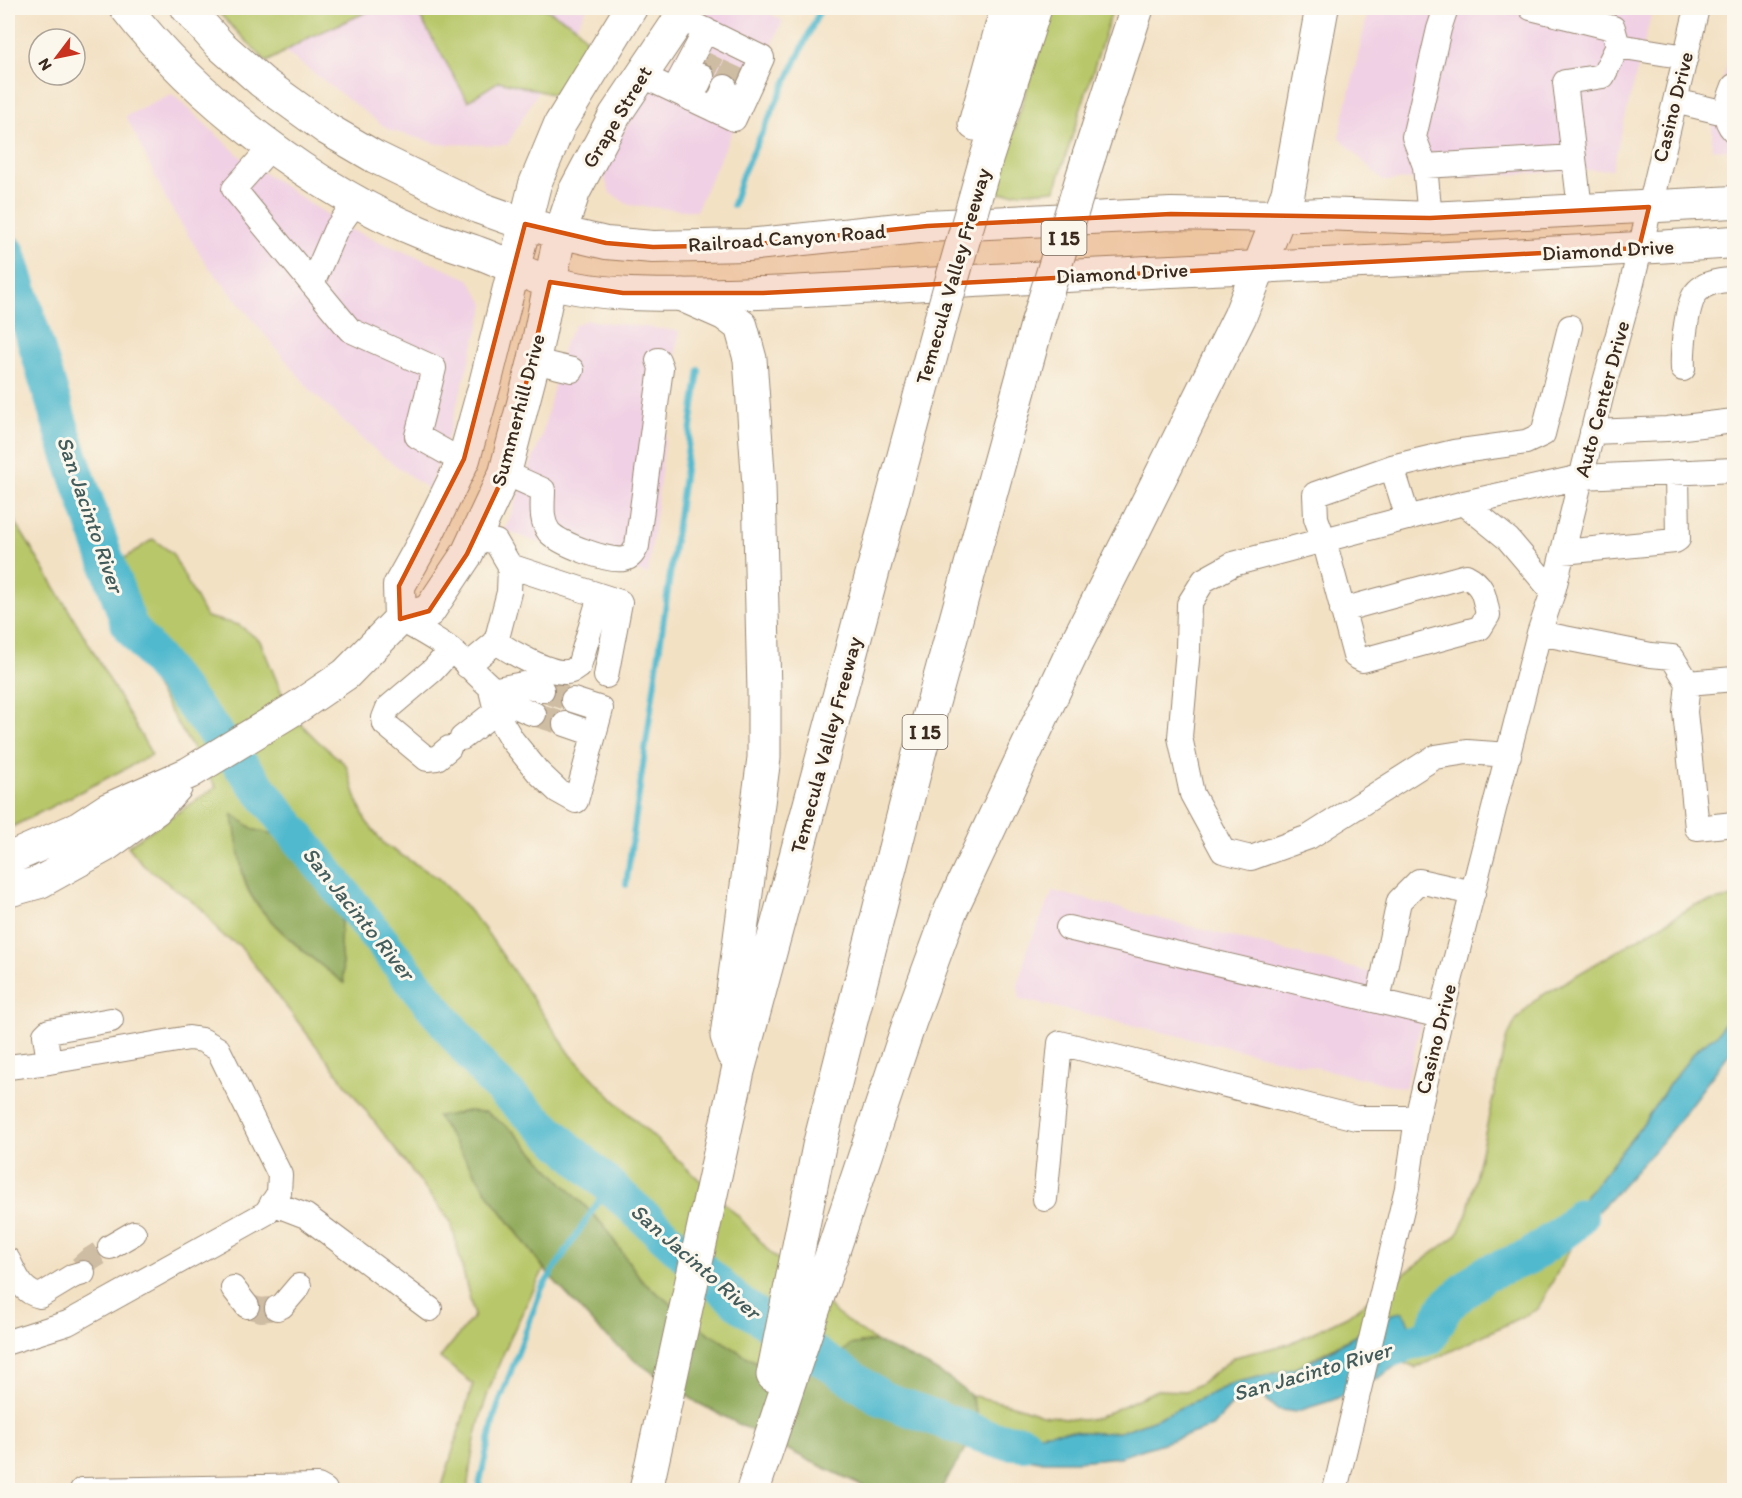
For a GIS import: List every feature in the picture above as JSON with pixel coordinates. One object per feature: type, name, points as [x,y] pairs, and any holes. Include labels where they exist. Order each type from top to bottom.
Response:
[{"type":"highway","points":[[976,158],[1008,8]]},
{"type":"highway","name":"Temecula Valley Freeway","points":[[648,1481],[738,1071],[959,259],[976,158],[1035,8]]},
{"type":"highway","name":"I 15","points":[[751,1491],[819,1146],[919,754],[1038,321],[1137,8]]},
{"type":"highway","points":[[751,1491],[910,1021],[950,912],[1076,644],[1240,316],[1288,193],[1322,8]]},
{"type":"highway","points":[[682,295],[725,314],[741,326],[750,359],[759,486],[764,758],[727,1036],[738,1071]]},
{"type":"main road","points":[[126,8],[195,83],[231,115],[272,146],[356,201],[420,233],[482,254],[514,268]]},
{"type":"main road","name":"Railroad Canyon Road","points":[[187,8],[219,44],[262,82],[327,129],[375,157],[480,208],[525,225],[606,243],[653,247],[748,245],[927,226],[1004,221],[1171,214],[1278,216]]},
{"type":"main road","name":"Grape Street","points":[[525,225],[535,184],[560,124],[631,8]]},
{"type":"main road","name":"Grape Street","points":[[560,234],[574,192],[615,115],[641,75],[701,29]]},
{"type":"main road","name":"Diamond Drive","points":[[1278,216],[1322,214],[1430,218],[1734,202]]},
{"type":"main road","name":"Summerhill Drive","points":[[525,225],[464,459],[399,586],[400,619],[429,611],[466,554],[505,473],[534,361],[560,234]]},
{"type":"main road","name":"Diamond Drive","points":[[514,268],[550,282],[623,293],[682,295],[763,293],[1258,266],[1410,261],[1734,242]]},
{"type":"main road","points":[[464,459],[472,478],[459,517],[462,530],[475,537]]},
{"type":"main road","points":[[8,859],[79,828],[108,809],[189,773],[299,706],[346,674],[400,619]]},
{"type":"main road","points":[[8,891],[40,882],[105,846],[156,810],[189,773]]},
{"type":"street","points":[[1430,218],[1425,166],[1414,137],[1439,28],[1446,8]]},
{"type":"street","points":[[1534,8],[1613,28],[1618,46],[1603,75],[1565,82],[1580,209]]},
{"type":"street","name":"Casino Drive","points":[[1649,207],[1697,8]]},
{"type":"street","points":[[641,75],[734,119],[762,57],[739,56],[701,29],[682,94]]},
{"type":"street","points":[[1618,46],[1686,57]]},
{"type":"street","points":[[682,94],[702,76]]},
{"type":"street","points":[[1675,101],[1730,122],[1734,86]]},
{"type":"street","points":[[715,110],[725,87]]},
{"type":"street","points":[[272,146],[234,189],[350,330],[434,368],[417,436],[449,454],[464,459]]},
{"type":"street","points":[[1425,166],[1574,157]]},
{"type":"street","points":[[312,284],[335,231],[356,201]]},
{"type":"street","name":"Auto Center Drive","points":[[1553,592],[1649,207]]},
{"type":"street","points":[[1683,369],[1682,351],[1695,294],[1714,282],[1734,280]]},
{"type":"street","points":[[1342,610],[1466,576],[1477,581],[1484,594],[1488,615],[1480,628],[1364,660],[1355,656],[1342,610],[1324,540],[1316,518],[1314,494],[1392,467],[1455,452],[1526,442],[1542,434],[1570,327]]},
{"type":"street","points":[[505,473],[543,490],[543,521],[557,538],[581,550],[609,557],[624,559],[632,555],[636,546],[661,368],[658,360]]},
{"type":"street","points":[[534,361],[573,370]]},
{"type":"street","points":[[1592,432],[1667,429],[1734,421]]},
{"type":"street","points":[[1392,467],[1408,518]]},
{"type":"street","points":[[1509,755],[1467,752],[1435,757],[1308,837],[1251,858],[1223,851],[1191,794],[1180,737],[1188,649],[1189,604],[1204,580],[1233,564],[1464,503],[1581,477],[1734,470]]},
{"type":"street","points":[[1563,552],[1678,539],[1677,473]]},
{"type":"street","points":[[1464,503],[1508,539],[1553,592]]},
{"type":"street","points":[[475,537],[496,542],[510,566],[508,592],[496,642]]},
{"type":"street","points":[[510,566],[620,602],[606,676]]},
{"type":"street","name":"Casino Drive","points":[[1335,1491],[1407,1188],[1417,1118],[1441,1016],[1539,633],[1553,592]]},
{"type":"street","points":[[496,642],[514,655],[560,673],[570,672],[579,666],[600,596]]},
{"type":"street","points":[[400,619],[459,658],[493,701],[506,731],[538,772],[558,791],[576,801],[598,722],[569,712]]},
{"type":"street","points":[[1539,633],[1672,657],[1688,683],[1685,712],[1697,828],[1734,824]]},
{"type":"street","points":[[496,642],[433,670],[388,708],[384,718],[385,724],[427,759],[437,758],[456,743],[493,701],[538,702]]},
{"type":"street","points":[[1688,683],[1734,679]]},
{"type":"street","points":[[1378,1001],[1399,901],[1419,881],[1473,893]]},
{"type":"street","points":[[1068,928],[1441,1016]]},
{"type":"street","points":[[49,1062],[45,1035],[49,1031],[111,1020]]},
{"type":"street","points":[[8,1067],[189,1038],[202,1040],[218,1049],[280,1175],[279,1193],[266,1213],[68,1323],[8,1342]]},
{"type":"street","points":[[1045,1199],[1060,1043],[1356,1118],[1417,1118]]},
{"type":"street","points":[[272,1203],[306,1216],[430,1309]]},
{"type":"street","points":[[113,1252],[137,1238]]},
{"type":"street","points":[[8,1260],[23,1287],[31,1294],[40,1296],[79,1273]]},
{"type":"street","points":[[277,1308],[299,1286]]},
{"type":"street","points":[[82,1491],[318,1486],[325,1491]]},
{"type":"highlighted area","points":[[1649,207],[1639,248],[763,293],[623,293],[550,282],[505,473],[467,554],[429,611],[400,619],[399,586],[464,459],[525,224],[606,243],[653,247],[748,245],[927,226],[1171,214],[1430,218]]},
{"type":"shaded area","points":[[232,8],[587,8],[507,145],[439,144],[389,130],[235,14]]},
{"type":"shaded area","points":[[709,8],[761,8],[783,21],[696,211],[629,205],[610,193],[605,179],[605,160],[645,97]]},
{"type":"shaded area","points":[[1369,8],[1653,8],[1612,169],[1383,181],[1339,137]]},
{"type":"shaded area","points":[[1734,40],[1734,151],[1712,149],[1712,117]]},
{"type":"shaded area","points":[[172,94],[243,159],[349,229],[469,279],[485,305],[447,440],[428,489],[377,452],[312,392],[205,262],[168,203],[126,116]]},
{"type":"shaded area","points":[[587,320],[679,331],[648,574],[579,558],[505,530],[542,436],[564,344],[575,325]]},
{"type":"shaded area","points":[[1053,891],[1376,974],[1375,987],[1427,999],[1405,1088],[1020,999],[1018,986],[1028,947]]},
{"type":"green space","points":[[214,8],[376,8],[308,38],[267,62]]},
{"type":"green space","points":[[415,8],[544,8],[576,26],[588,42],[555,95],[499,81],[468,101]]},
{"type":"green space","points":[[1051,8],[1113,8],[1055,190],[995,194]]},
{"type":"green space","points":[[8,510],[85,637],[152,755],[8,829]]},
{"type":"green space","points":[[153,539],[172,553],[206,617],[239,625],[260,641],[283,696],[299,722],[346,765],[366,821],[385,845],[438,878],[464,904],[486,931],[571,1055],[614,1100],[738,1216],[769,1251],[837,1314],[875,1341],[850,1345],[827,1366],[790,1375],[752,1360],[707,1332],[643,1282],[602,1224],[513,1131],[467,1111],[438,1116],[492,1199],[544,1269],[524,1308],[489,1389],[475,1438],[467,1490],[441,1490],[473,1384],[440,1358],[474,1316],[451,1222],[239,945],[221,935],[202,909],[143,865],[128,846],[216,787],[110,612],[103,589],[109,569]],"holes":[[[233,815],[255,830],[343,871],[340,945],[344,983],[276,926],[247,888],[243,877]]]},
{"type":"green space","points":[[232,814],[255,830],[306,841],[329,850],[343,871],[340,945],[344,983],[275,925],[253,898],[242,868]]},
{"type":"green space","points":[[1734,897],[1734,1009],[1717,1034],[1697,1049],[1640,1128],[1594,1186],[1566,1217],[1538,1240],[1552,1251],[1581,1228],[1538,1309],[1416,1368],[1401,1362],[1409,1341],[1362,1332],[1296,1368],[1234,1383],[1156,1419],[1120,1432],[1066,1431],[1030,1435],[998,1432],[981,1425],[970,1395],[1017,1406],[1042,1415],[1082,1420],[1097,1418],[1157,1390],[1186,1391],[1201,1383],[1234,1357],[1289,1344],[1347,1316],[1457,1235],[1467,1214],[1506,1040],[1516,1020],[1536,999],[1695,905]]},
{"type":"green space","points":[[467,1111],[486,1112],[513,1131],[602,1224],[643,1282],[707,1332],[752,1360],[790,1375],[827,1366],[850,1345],[875,1341],[928,1366],[953,1381],[970,1395],[981,1425],[940,1490],[872,1490],[698,1403],[634,1360],[599,1330],[550,1276],[492,1199],[437,1116]]},
{"type":"water","points":[[1734,1009],[1734,1047],[1666,1137],[1581,1228],[1552,1251],[1540,1245],[1537,1240],[1549,1233],[1566,1217],[1594,1186],[1640,1128],[1697,1049],[1717,1034]]},
{"type":"water","points":[[1403,1312],[1410,1326],[1409,1341],[1401,1362],[1380,1377],[1333,1400],[1295,1412],[1276,1409],[1262,1395],[1253,1392],[1240,1396],[1212,1427],[1119,1457],[1077,1461],[1039,1461],[997,1453],[974,1439],[981,1425],[998,1432],[1030,1435],[1066,1431],[1120,1432],[1156,1419],[1234,1383],[1296,1368],[1320,1357],[1392,1314]]},
{"type":"waterway","points":[[733,205],[742,175],[821,8]]},
{"type":"waterway","name":"San Jacinto River","points":[[8,253],[68,450],[129,625],[491,1079],[741,1305],[883,1399],[996,1440],[1024,1443]]},
{"type":"waterway","points":[[626,885],[699,370]]},
{"type":"waterway","points":[[478,1490],[495,1414],[542,1288],[609,1185]]},
{"type":"waterway","name":"San Jacinto River","points":[[1362,1358],[1429,1337],[1446,1306],[1484,1274],[1529,1257],[1571,1226],[1580,1216]]},
{"type":"tunnel","points":[[702,76],[714,52]]},
{"type":"tunnel","points":[[725,87],[736,63]]},
{"type":"tunnel","points":[[542,690],[573,700]]},
{"type":"tunnel","points":[[534,714],[565,724]]},
{"type":"tunnel","points":[[80,1268],[110,1247]]},
{"type":"tunnel","points":[[247,1306],[261,1310],[277,1308]]}]
